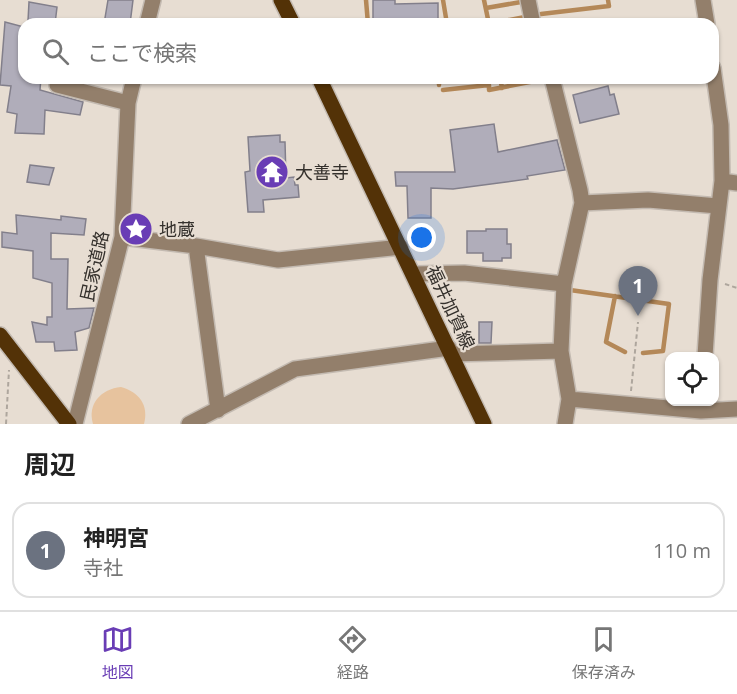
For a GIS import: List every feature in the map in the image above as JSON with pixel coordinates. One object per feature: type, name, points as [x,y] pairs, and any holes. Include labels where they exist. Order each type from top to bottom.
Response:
[{"type":"main road","points":[[281,0],[290,18]]},
{"type":"main road","name":"福井加賀線","points":[[322,84],[484,424]]},
{"type":"main road","points":[[3,336],[69,424]]},
{"type":"street","points":[[148,18],[153,0]]},
{"type":"street","points":[[528,0],[532,18]]},
{"type":"street","points":[[704,0],[706,18]]},
{"type":"street","name":"民家道路","points":[[75,424],[122,237],[128,103],[133,84]]},
{"type":"street","points":[[554,84],[582,203],[564,284],[561,351],[569,399],[565,424]]},
{"type":"street","points":[[705,352],[718,206],[729,182],[715,84]]},
{"type":"street","points":[[57,85],[128,103]]},
{"type":"street","points":[[582,203],[648,200],[718,206]]},
{"type":"street","points":[[122,237],[196,246],[278,260],[401,247]]},
{"type":"street","points":[[196,246],[218,410]]},
{"type":"street","points":[[414,274],[464,273],[564,284]]},
{"type":"street","points":[[189,424],[295,369],[450,351],[561,351]]},
{"type":"street","points":[[569,399],[701,412],[737,409]]},
{"type":"path","points":[[630,405],[638,322]]},
{"type":"path","points":[[3,336],[6,424]]},
{"type":"shaded area","points":[[121,387],[133,392],[141,400],[145,411],[144,424],[93,424],[92,410],[97,399],[107,391]]},
{"type":"building","points":[[108,0],[133,0],[131,18],[105,18]]},
{"type":"building","points":[[373,0],[395,0],[395,4],[438,3],[438,18],[373,18]]},
{"type":"building","points":[[29,2],[57,7],[56,18],[28,18]]},
{"type":"building","points":[[5,22],[18,25],[18,84],[40,84],[40,90],[83,102],[80,115],[45,110],[44,134],[15,133],[17,114],[7,112],[11,86],[0,85]]},
{"type":"building","points":[[608,86],[610,95],[614,94],[619,114],[580,123],[573,95]]},
{"type":"building","points":[[494,124],[498,152],[557,140],[565,170],[527,176],[528,179],[453,189],[431,188],[431,218],[408,218],[407,186],[396,186],[395,172],[455,172],[450,130]]},
{"type":"building","points":[[280,135],[280,142],[285,142],[286,178],[294,177],[295,185],[298,185],[299,197],[263,200],[264,212],[248,212],[245,172],[250,171],[248,137]]},
{"type":"building","points":[[30,165],[54,168],[49,185],[27,182]]},
{"type":"building","points":[[16,215],[61,220],[61,216],[86,219],[84,235],[51,233],[51,259],[68,259],[67,309],[94,308],[89,328],[75,332],[77,350],[55,351],[54,342],[36,342],[32,322],[47,325],[47,317],[52,317],[52,283],[33,278],[33,251],[2,247],[2,232],[17,234]]},
{"type":"building","points":[[486,229],[507,229],[507,244],[511,244],[511,258],[502,258],[502,261],[483,261],[483,253],[467,253],[467,231],[486,231]]},
{"type":"building","points":[[479,322],[492,322],[491,343],[479,343]]},
{"type":"waterway","points":[[366,0],[368,18]]},
{"type":"waterway","points":[[443,0],[446,18]]},
{"type":"waterway","points":[[484,0],[488,18]]},
{"type":"waterway","points":[[541,14],[609,6],[608,0]]},
{"type":"waterway","points":[[486,8],[521,2]]},
{"type":"waterway","points":[[520,18],[525,17]]},
{"type":"waterway","points":[[501,84],[502,88]]},
{"type":"waterway","points":[[443,90],[489,85],[489,90],[520,84]]},
{"type":"waterway","points":[[569,286],[570,290],[669,304],[663,351],[643,353]]},
{"type":"waterway","points":[[615,296],[606,342],[625,352]]},
{"type":"place","name":"大善寺","points":[[272,172]]},
{"type":"place","name":"地蔵","points":[[136,229]]},
{"type":"place","name":"神明宮","points":[[638,316]]}]
